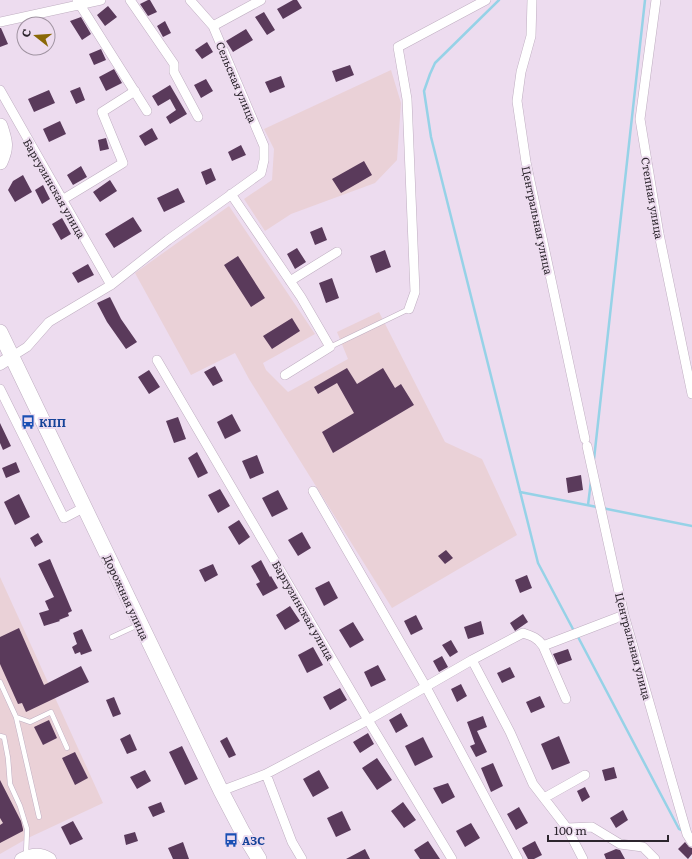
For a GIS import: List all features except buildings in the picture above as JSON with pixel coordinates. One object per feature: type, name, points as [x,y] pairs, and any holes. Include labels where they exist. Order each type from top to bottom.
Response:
[{"type":"main road","points":[[0,126],[5,141],[4,151],[0,161]]},
{"type":"main road","name":"Дорожная улица","points":[[0,332],[6,360],[85,507],[221,791],[243,833],[259,859]]},
{"type":"street","points":[[0,22],[78,2],[100,0]]},
{"type":"street","points":[[130,0],[174,64],[174,72],[198,117]]},
{"type":"street","name":"Сельская улица","points":[[190,0],[213,26],[264,146],[264,160],[261,173],[231,194]]},
{"type":"street","points":[[213,26],[261,0]]},
{"type":"street","points":[[410,309],[415,292],[407,99],[398,47],[486,0]]},
{"type":"street","name":"Центральная улица","points":[[532,0],[531,36],[521,72],[517,101],[526,162],[624,615],[686,834],[692,842]]},
{"type":"street","name":"Степная улица","points":[[656,0],[640,119],[659,234],[692,394]]},
{"type":"street","points":[[78,2],[147,110]]},
{"type":"street","name":"Баргузинская улица","points":[[0,90],[111,285]]},
{"type":"street","points":[[62,200],[123,163],[102,112],[135,91]]},
{"type":"street","points":[[6,360],[27,347],[49,322],[111,285],[168,240],[231,194],[301,297],[330,347],[285,374]]},
{"type":"street","points":[[290,281],[336,252]]},
{"type":"street","name":"Баргузинская улица","points":[[157,360],[368,720],[452,859]]},
{"type":"street","points":[[0,389],[64,518],[85,507]]},
{"type":"street","points":[[313,491],[426,687],[518,859]]},
{"type":"street","points":[[543,646],[624,615]]},
{"type":"street","points":[[221,791],[266,774],[368,720],[472,660],[523,633],[534,636],[543,646],[566,699]]},
{"type":"street","points":[[472,660],[510,732],[533,784],[567,828],[583,859]]},
{"type":"street","points":[[266,774],[292,842],[302,859]]},
{"type":"street","points":[[544,798],[585,775]]},
{"type":"street","points":[[567,828],[592,827],[620,844],[643,847],[655,859]]},
{"type":"street","points":[[23,858],[35,854],[46,856],[50,859]]},
{"type":"lane","points":[[330,347],[410,309]]},
{"type":"lane","points":[[112,637],[140,624]]},
{"type":"lane","points":[[0,682],[16,717],[39,817]]},
{"type":"lane","points":[[16,717],[30,722],[51,712],[68,748]]},
{"type":"lane","points":[[0,736],[4,737],[7,751],[10,784],[20,806],[27,829],[23,858]]},
{"type":"shaded area","points":[[391,70],[401,103],[397,160],[375,183],[291,214],[265,231],[244,199],[272,180],[274,149],[264,129]]},
{"type":"shaded area","points":[[229,206],[315,334],[263,363],[266,370],[288,392],[348,359],[337,332],[379,312],[445,442],[482,459],[517,535],[392,608],[249,379],[235,353],[191,375],[135,273]]},
{"type":"shaded area","points":[[0,577],[103,803],[28,838],[0,854]]},
{"type":"waterway","points":[[499,0],[435,63],[424,91],[431,137],[538,563],[574,631]]},
{"type":"waterway","points":[[594,459],[645,0]]},
{"type":"waterway","points":[[588,505],[591,481]]},
{"type":"waterway","points":[[520,492],[597,507]]},
{"type":"waterway","points":[[602,508],[692,526]]},
{"type":"waterway","points":[[577,635],[679,829],[683,831]]},
{"type":"place","name":"КПП","points":[[28,422]]},
{"type":"place","name":"АЗС","points":[[231,840]]}]
